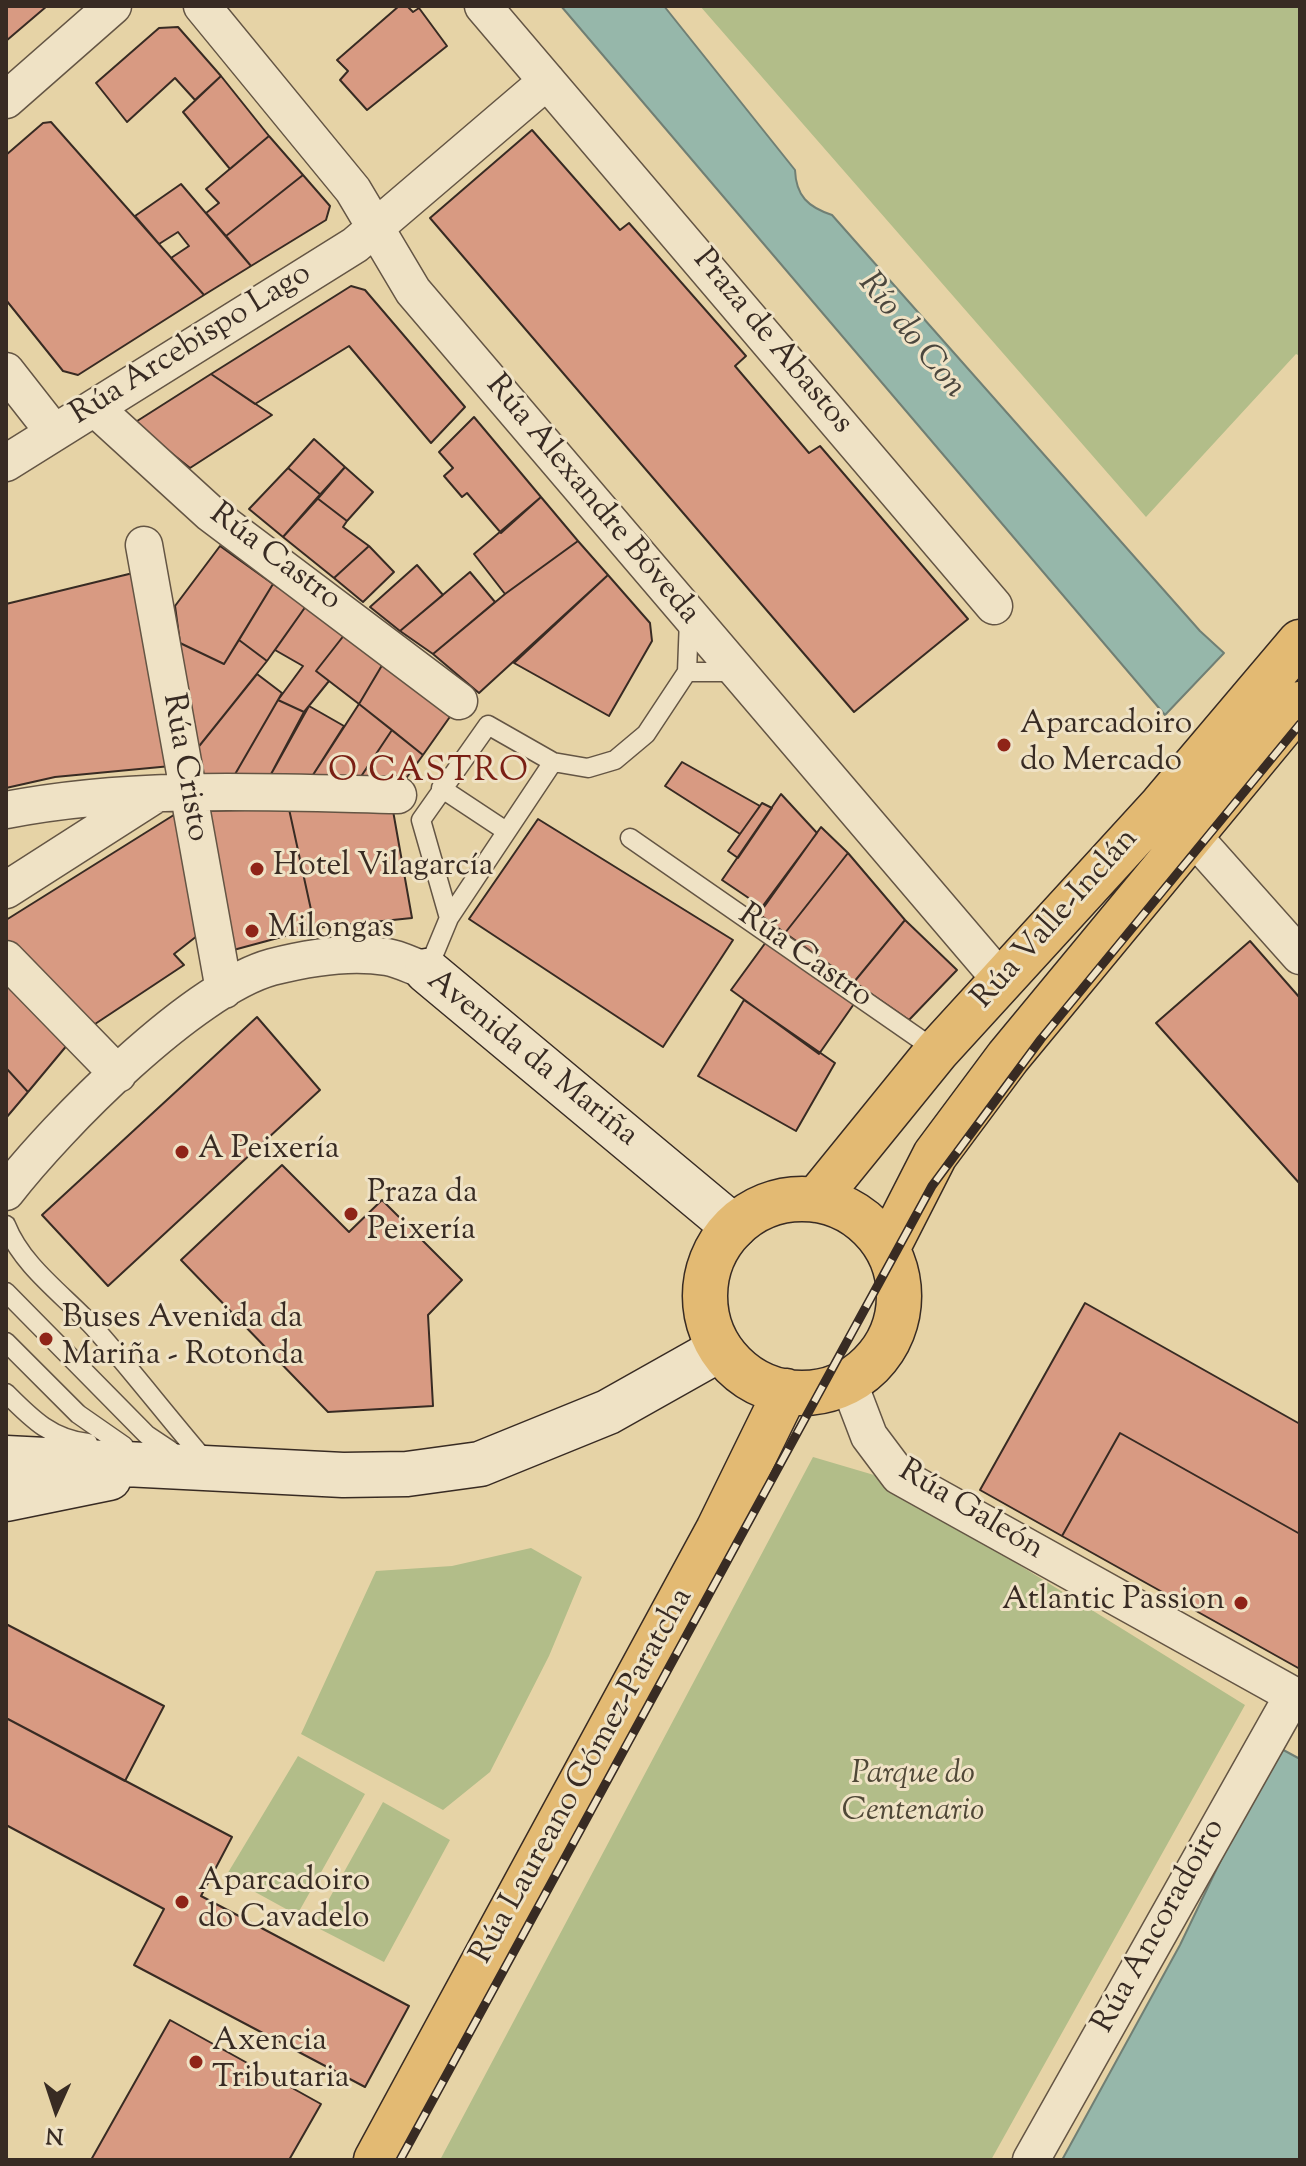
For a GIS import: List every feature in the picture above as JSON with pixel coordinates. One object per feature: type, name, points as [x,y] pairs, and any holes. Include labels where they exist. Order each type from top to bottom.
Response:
[{"type":"main road","name":"Rúa Valle-Inclán","points":[[816,1200],[937,1051],[1162,805],[1300,642]]},
{"type":"main road","name":"Rúa Valle-Inclán","points":[[887,1249],[935,1155],[1015,1048],[1300,704]]},
{"type":"main road","points":[[816,1200],[857,1216],[887,1249],[898,1279],[896,1319],[879,1355],[848,1381],[822,1390],[786,1391],[755,1381],[730,1362],[720,1349],[710,1329],[705,1285],[720,1243],[734,1227],[771,1203],[816,1200]]},
{"type":"main road","name":"Rúa Laureano Gómez-Paratcha","points":[[376,2160],[718,1530],[786,1391]]},
{"type":"street","points":[[6,100],[113,6]]},
{"type":"street","name":"Rúa Alexandre Bóveda","points":[[202,6],[353,190],[413,291],[1001,980]]},
{"type":"street","name":"Praza de Abastos","points":[[483,6],[994,606]]},
{"type":"street","points":[[377,229],[547,81]]},
{"type":"street","name":"Rúa Arcebispo Lago","points":[[6,463],[377,229]]},
{"type":"street","points":[[6,371],[53,431]]},
{"type":"street","name":"Rúa Castro","points":[[96,409],[211,514],[459,701]]},
{"type":"street","name":"Rúa Cristo","points":[[144,545],[172,792],[224,990]]},
{"type":"street","points":[[6,810],[57,800],[172,792],[398,795]]},
{"type":"street","points":[[6,890],[172,792]]},
{"type":"street","points":[[1193,836],[1300,956]]},
{"type":"street","name":"Avenida da Mariña","points":[[6,1192],[72,1118],[118,1074],[165,1033],[224,990],[269,968],[321,957],[387,957],[427,971],[734,1227]]},
{"type":"street","points":[[6,959],[118,1074]]},
{"type":"street","points":[[9,1487],[193,1462],[343,1475],[407,1474],[480,1464],[550,1439],[608,1412],[720,1349]]},
{"type":"street","name":"Rúa Galeón","points":[[848,1381],[869,1436],[899,1476],[1296,1697]]},
{"type":"street","name":"Rúa Ancoradoiro","points":[[1031,2160],[1296,1697]]},
{"type":"lane","points":[[449,918],[421,820],[488,725],[553,762],[588,768],[615,760],[646,734],[687,672],[689,616]]},
{"type":"lane","points":[[687,672],[737,672]]},
{"type":"lane","points":[[427,971],[449,918],[553,762]]},
{"type":"lane","points":[[441,788],[506,831]]},
{"type":"lane","name":"Rúa Castro","points":[[630,838],[937,1051]]},
{"type":"lane","points":[[6,1225],[14,1255],[96,1330],[193,1462]]},
{"type":"lane","points":[[6,1292],[147,1435],[193,1462]]},
{"type":"lane","points":[[6,1342],[78,1414],[124,1446]]},
{"type":"lane","points":[[6,1393],[40,1427],[70,1442],[124,1446],[193,1462]]},
{"type":"green space","points":[[700,6],[1300,6],[1300,356],[1296,354],[1146,517]]},
{"type":"green space","name":"Parque do Centenario","points":[[813,1457],[874,1475],[1245,1705],[991,2160],[440,2160]]},
{"type":"green space","points":[[531,1548],[582,1577],[549,1656],[490,1772],[443,1810],[301,1734],[376,1571],[452,1566]]},
{"type":"green space","points":[[298,1756],[365,1794],[297,1915],[226,1876]]},
{"type":"green space","points":[[383,1802],[450,1840],[384,1962],[314,1926]]},
{"type":"water","name":"Río do Con","points":[[561,6],[664,6],[795,170],[798,187],[805,199],[832,215],[1200,631],[1224,653],[1165,715]]},
{"type":"water","points":[[1276,1746],[1300,1759],[1300,2160],[1062,2160],[1180,1945]]},
{"type":"building","points":[[6,6],[47,6],[6,41]]},
{"type":"building","points":[[399,6],[407,6],[413,12],[419,8],[447,46],[367,110],[340,80],[348,71],[337,60]]},
{"type":"building","points":[[178,27],[221,76],[195,100],[175,78],[127,122],[96,83],[159,28]]},
{"type":"building","points":[[221,76],[269,136],[230,169],[183,112]]},
{"type":"building","points":[[51,122],[204,295],[78,375],[63,371],[6,300],[6,155],[43,123]]},
{"type":"building","points":[[532,130],[620,230],[629,223],[746,356],[735,366],[809,453],[820,446],[968,619],[854,712],[430,218]]},
{"type":"building","points":[[269,136],[303,175],[226,236],[206,213],[219,203],[206,189]]},
{"type":"building","points":[[303,175],[330,206],[326,220],[251,266],[226,236]]},
{"type":"building","points":[[181,184],[251,266],[204,295],[171,258],[189,246],[178,232],[159,244],[135,216]]},
{"type":"building","points":[[351,286],[365,290],[465,407],[431,443],[349,346],[255,404],[211,374]]},
{"type":"building","points":[[211,374],[272,415],[190,468],[134,423]]},
{"type":"building","points":[[474,417],[541,497],[501,533],[467,493],[462,497],[444,476],[453,468],[439,452]]},
{"type":"building","points":[[314,439],[345,467],[321,495],[288,468]]},
{"type":"building","points":[[345,467],[373,492],[347,521],[317,498]]},
{"type":"building","points":[[288,468],[321,495],[283,537],[249,509]]},
{"type":"building","points":[[541,497],[578,541],[505,594],[474,554]]},
{"type":"building","points":[[317,498],[347,521],[343,527],[369,546],[334,578],[283,537]]},
{"type":"building","points":[[578,541],[608,575],[479,693],[433,654],[505,594]]},
{"type":"building","points":[[220,546],[273,584],[224,664],[180,643],[175,606]]},
{"type":"building","points":[[369,546],[394,572],[363,602],[334,578]]},
{"type":"building","points":[[417,565],[443,595],[400,631],[370,607]]},
{"type":"building","points":[[470,572],[495,602],[433,654],[400,631]]},
{"type":"building","points":[[133,573],[171,766],[55,777],[6,788],[6,604]]},
{"type":"building","points":[[608,575],[650,623],[652,641],[609,716],[514,663]]},
{"type":"building","points":[[273,584],[306,606],[267,661],[239,640]]},
{"type":"building","points":[[306,606],[345,634],[316,671],[329,681],[304,712],[278,700],[303,666],[275,650]]},
{"type":"building","points":[[345,634],[384,662],[359,704],[316,671]]},
{"type":"building","points":[[239,640],[267,661],[196,750],[180,643],[224,664]]},
{"type":"building","points":[[384,662],[454,711],[423,755],[359,704]]},
{"type":"building","points":[[257,674],[282,693],[234,776],[200,774],[196,750]]},
{"type":"building","points":[[278,700],[304,712],[270,776],[234,776]]},
{"type":"building","points":[[359,704],[392,730],[358,781],[311,778]]},
{"type":"building","points":[[309,706],[344,726],[311,778],[270,776]]},
{"type":"building","points":[[392,730],[423,755],[402,784],[358,781]]},
{"type":"building","points":[[682,762],[760,806],[740,834],[665,786]]},
{"type":"building","points":[[781,794],[817,833],[762,907],[722,880]]},
{"type":"building","points":[[762,803],[772,808],[738,858],[728,851]]},
{"type":"building","points":[[392,805],[412,918],[315,928],[289,809]]},
{"type":"building","name":"Hotel Vilagarcía","points":[[289,809],[315,928],[226,952],[202,811]]},
{"type":"building","points":[[177,813],[202,932],[174,954],[184,965],[89,1028],[6,940],[6,920]]},
{"type":"building","points":[[538,819],[733,940],[663,1047],[469,919]]},
{"type":"building","points":[[821,827],[848,853],[785,933],[759,914]]},
{"type":"building","points":[[848,853],[905,920],[854,982],[785,933]]},
{"type":"building","points":[[905,920],[957,970],[909,1020],[854,982]]},
{"type":"building","points":[[1250,941],[1300,998],[1300,1184],[1156,1023]]},
{"type":"building","points":[[766,942],[856,1001],[819,1054],[731,990]]},
{"type":"building","points":[[6,970],[73,1038],[28,1092],[6,1068]]},
{"type":"building","points":[[744,1000],[835,1063],[796,1131],[698,1076]]},
{"type":"building","name":"A Peixería","points":[[257,1017],[320,1090],[108,1286],[42,1215]]},
{"type":"building","points":[[6,1068],[28,1092],[6,1118]]},
{"type":"building","points":[[282,1165],[349,1232],[382,1200],[462,1280],[428,1315],[433,1406],[328,1412],[181,1260]]},
{"type":"building","points":[[1085,1303],[1300,1424],[1300,1534],[1120,1433],[1062,1536],[980,1490]]},
{"type":"building","name":"Atlantic Passion","points":[[1120,1433],[1300,1534],[1300,1669],[1062,1536]]},
{"type":"building","points":[[6,1624],[164,1706],[125,1781],[6,1718]]},
{"type":"building","name":"Aparcadoiro do Cavadelo","points":[[6,1718],[232,1837],[201,1896],[409,2006],[365,2087],[134,1965],[164,1909],[6,1825]]},
{"type":"building","name":"Axencia Tributaria","points":[[170,2020],[321,2104],[289,2160],[91,2160]]},
{"type":"railway","points":[[400,2160],[932,1186],[1041,1039],[1300,724]]},
{"type":"place","name":"Aparcadoiro do Mercado","points":[[1004,745]]},
{"type":"place","name":"Hotel Vilagarcía","points":[[257,869]]},
{"type":"place","name":"Milongas","points":[[252,931]]},
{"type":"place","name":"A Peixería","points":[[182,1152]]},
{"type":"place","name":"Praza da Peixería","points":[[351,1214]]},
{"type":"place","name":"Buses Avenida da Mariña - Rotonda","points":[[46,1339]]},
{"type":"place","name":"Atlantic Passion","points":[[1241,1603]]},
{"type":"place","name":"Aparcadoiro do Cavadelo","points":[[182,1902]]},
{"type":"place","name":"Axencia Tributaria","points":[[196,2062]]},
{"type":"district","name":"O CASTRO","points":[[429,774]]}]
